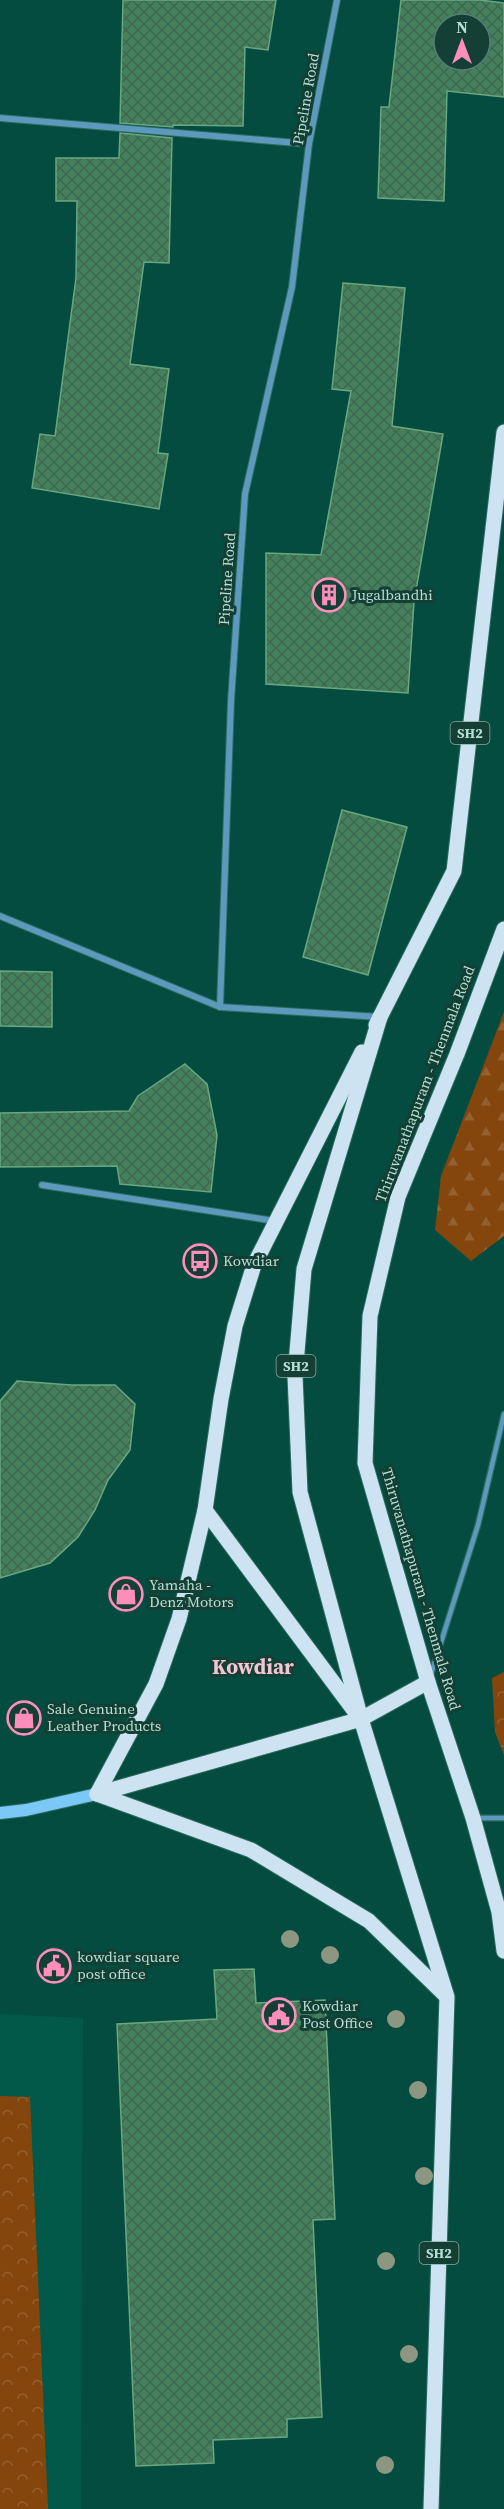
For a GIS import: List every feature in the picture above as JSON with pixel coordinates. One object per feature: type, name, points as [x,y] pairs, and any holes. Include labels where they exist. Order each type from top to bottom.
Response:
[{"type":"main road","name":"SH2","points":[[431,2509],[447,1997],[361,1719],[300,1492],[295,1376],[304,1269],[380,1017],[454,871],[504,432]]},
{"type":"main road","name":"Thiruvanathapuram - Thenmala Road","points":[[504,929],[457,1054],[398,1197],[370,1316],[366,1463],[428,1682],[473,1818],[499,1912],[504,1950]]},
{"type":"main road","points":[[97,1794],[156,1684],[179,1619],[205,1510],[221,1399],[235,1326],[254,1265],[380,1017]]},
{"type":"main road","name":"SH2","points":[[205,1510],[361,1719]]},
{"type":"main road","points":[[0,1813],[26,1810],[97,1794],[361,1719],[428,1682]]},
{"type":"main road","points":[[97,1794],[251,1850],[369,1922],[447,1997]]},
{"type":"street","name":"Pipeline Road","points":[[220,1007],[231,701],[245,494],[292,287],[309,144],[337,0]]},
{"type":"street","points":[[0,118],[309,144]]},
{"type":"street","points":[[0,916],[220,1007],[380,1017]]},
{"type":"street","points":[[42,1185],[276,1221]]},
{"type":"lane","points":[[428,1682],[478,1525],[504,1414]]},
{"type":"lane","points":[[473,1818],[504,1818]]},
{"type":"shaded area","points":[[0,2014],[83,2018],[81,2509],[0,2509]]},
{"type":"green space","points":[[504,1012],[504,1236],[471,1261],[435,1230],[441,1176]]},
{"type":"green space","points":[[504,1672],[504,1755],[495,1732],[492,1678]]},
{"type":"green space","points":[[0,2096],[30,2097],[48,2509],[0,2509]]},
{"type":"building","points":[[123,0],[276,0],[268,50],[245,47],[243,126],[173,125],[173,127],[120,123]]},
{"type":"building","points":[[401,0],[480,0],[504,3],[504,97],[447,91],[444,201],[378,198],[381,107],[389,107]]},
{"type":"building","points":[[120,133],[172,138],[169,263],[144,262],[130,364],[169,369],[158,453],[168,454],[159,509],[32,488],[40,434],[55,436],[76,278],[77,201],[56,201],[56,158],[119,158]]},
{"type":"building","points":[[343,283],[405,288],[392,426],[443,434],[414,602],[408,693],[266,684],[266,553],[321,555],[351,391],[332,389]]},
{"type":"building","points":[[342,810],[407,827],[368,975],[303,957]]},
{"type":"building","points":[[0,971],[52,972],[52,1027],[0,1026]]},
{"type":"building","points":[[185,1064],[207,1084],[217,1135],[211,1192],[120,1184],[117,1166],[0,1167],[0,1113],[129,1111],[138,1096]]},
{"type":"building","points":[[17,1381],[115,1385],[135,1404],[130,1450],[108,1480],[95,1510],[78,1537],[50,1563],[0,1578],[0,1401]]},
{"type":"building","points":[[254,1969],[256,2003],[325,2000],[335,2219],[313,2220],[322,2417],[287,2419],[287,2437],[213,2440],[214,2463],[136,2466],[117,2024],[217,2019],[214,1970]]},
{"type":"place","name":"Jugalbandhi","points":[[329,595]]},
{"type":"place","name":"Kowdiar","points":[[200,1261]]},
{"type":"place","name":"Yamaha - Denz Motors","points":[[126,1594]]},
{"type":"place","name":"Sale Genuine Leather Products","points":[[24,1718]]},
{"type":"place","name":"kowdiar square post office","points":[[54,1966]]},
{"type":"place","name":"Kowdiar Post Office","points":[[279,2015]]},
{"type":"district","name":"Kowdiar","points":[[253,1667]]}]
